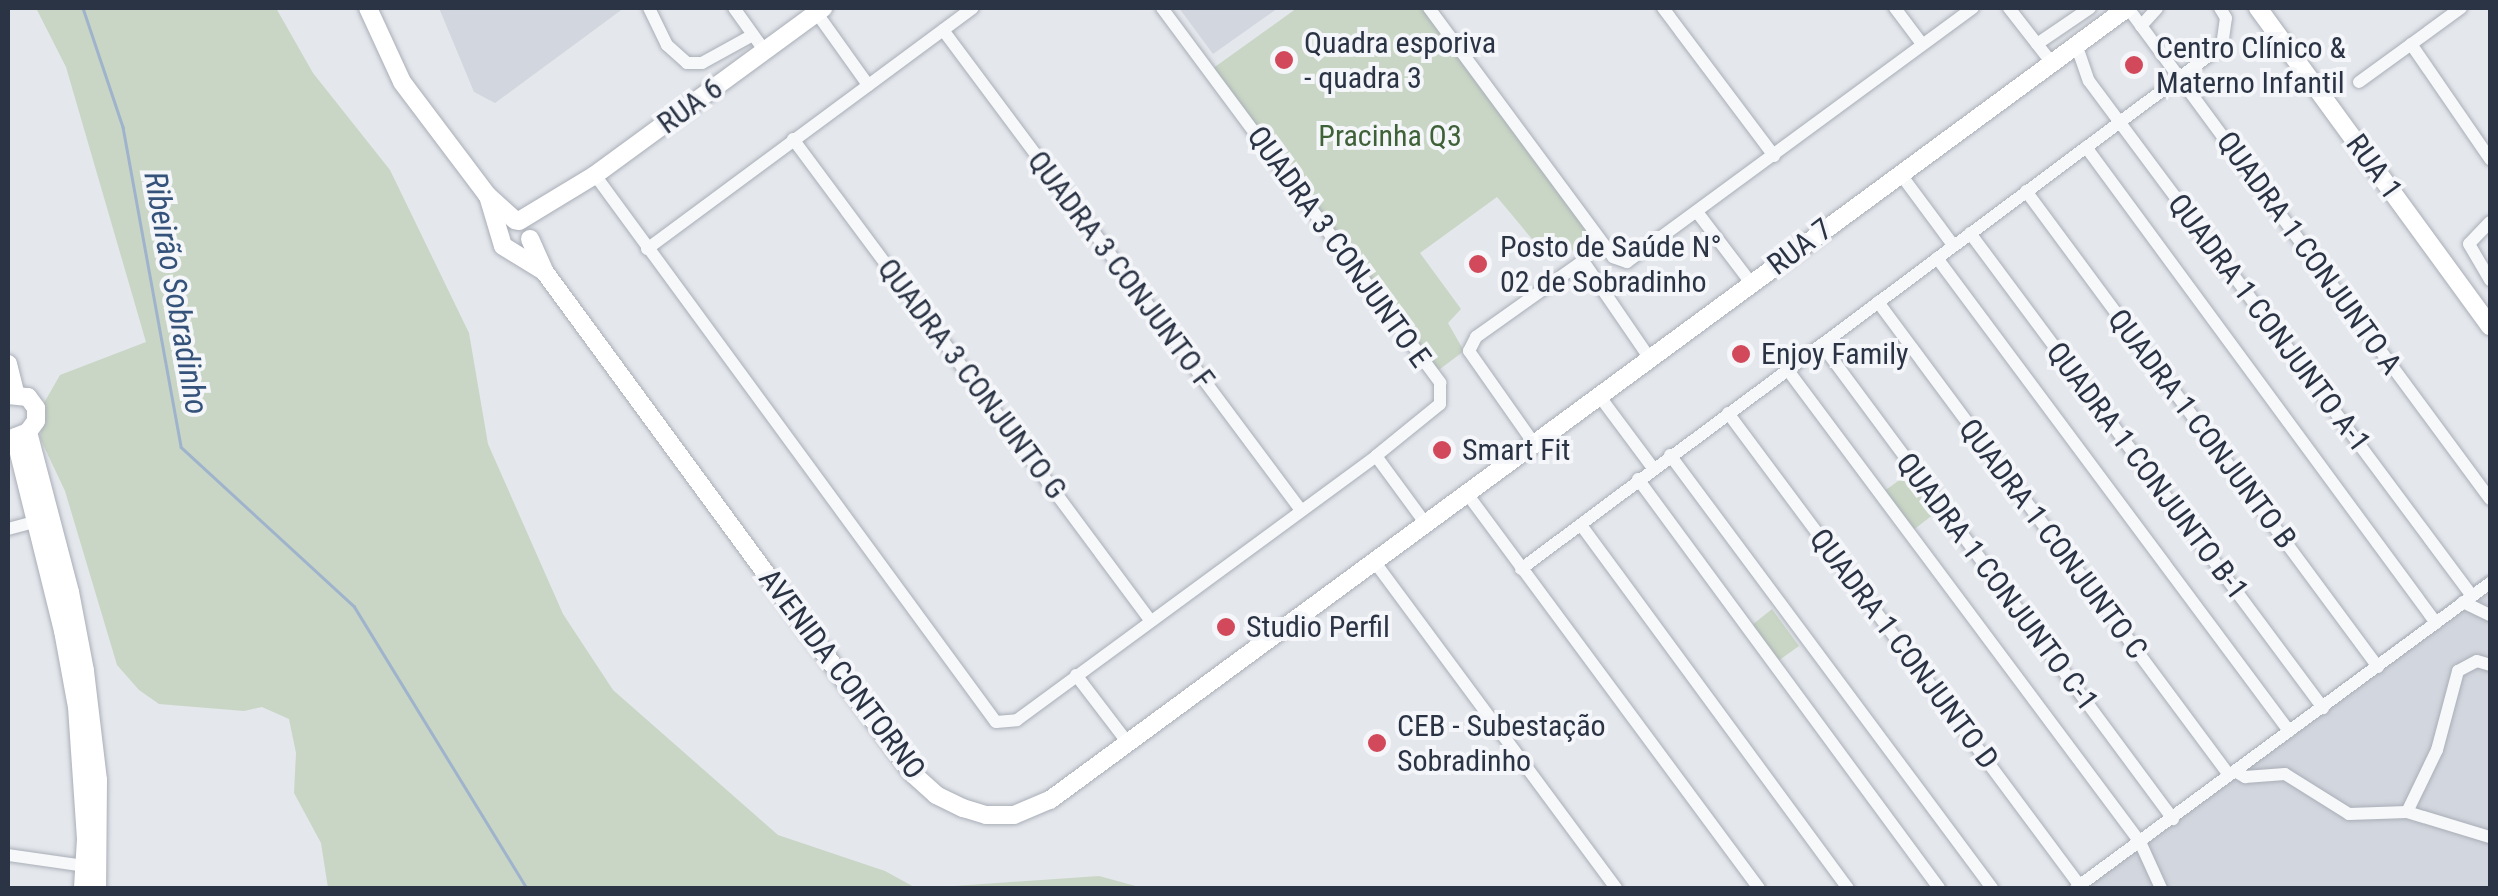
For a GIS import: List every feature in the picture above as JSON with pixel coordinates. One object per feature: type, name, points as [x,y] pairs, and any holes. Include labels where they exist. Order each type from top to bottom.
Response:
[{"type":"main road","points":[[368,8],[402,82],[519,233]]},
{"type":"main road","name":"RUA 7","points":[[1426,524],[1899,172],[2127,8]]},
{"type":"main road","name":"RUA 1","points":[[2258,8],[2484,305],[2490,326]]},
{"type":"main road","name":"RUA 6","points":[[519,233],[819,10]]},
{"type":"main road","name":"AVENIDA CONTORNO","points":[[519,233],[926,787],[963,808],[986,815],[1014,815],[1050,800],[1426,524]]},
{"type":"main road","points":[[8,364],[11,394],[28,397],[36,408],[36,421],[17,434]]},
{"type":"main road","points":[[17,434],[77,707],[85,866],[82,888]]},
{"type":"main road","points":[[17,434],[70,592],[85,671],[98,780],[97,888]]},
{"type":"street","points":[[649,8],[667,45],[687,64],[702,64],[753,35]]},
{"type":"street","points":[[734,8],[764,50]]},
{"type":"street","points":[[647,249],[973,8]]},
{"type":"street","name":"QUADRA 3 CONJUNTO E","points":[[1162,8],[1440,384],[1440,404],[1376,456]]},
{"type":"street","points":[[1429,8],[1619,261],[1635,260],[1973,8]]},
{"type":"street","points":[[1663,8],[1774,156]]},
{"type":"street","points":[[1895,8],[1922,44]]},
{"type":"street","points":[[2009,8],[2051,62]]},
{"type":"street","points":[[2036,44],[2090,8]]},
{"type":"street","name":"QUADRA 1 CONJUNTO A","points":[[2127,8],[2490,499]]},
{"type":"street","points":[[2142,26],[2157,8]]},
{"type":"street","points":[[1520,569],[2222,46],[2226,18],[2220,8]]},
{"type":"street","points":[[2359,82],[2461,8]]},
{"type":"street","points":[[819,10],[868,85]]},
{"type":"street","name":"QUADRA 3 CONJUNTO F","points":[[943,30],[1300,509]]},
{"type":"street","name":"QUADRA 1 CONJUNTO A-1","points":[[2076,44],[2089,81],[2467,599]]},
{"type":"street","points":[[2411,44],[2490,159]]},
{"type":"street","name":"QUADRA 3 CONJUNTO G","points":[[793,139],[1150,620]]},
{"type":"street","name":"QUADRA 1 CONJUNTO A-1","points":[[2086,147],[2436,623]]},
{"type":"street","points":[[1899,172],[1952,246]]},
{"type":"street","points":[[595,175],[992,720],[1006,724],[1017,720],[1376,456],[1426,524]]},
{"type":"street","name":"QUADRA 1 CONJUNTO B","points":[[2026,191],[2378,666]]},
{"type":"street","points":[[1697,212],[1751,283]]},
{"type":"street","points":[[2490,222],[2469,244],[2490,280]]},
{"type":"street","name":"QUADRA 1 CONJUNTO B-1","points":[[1970,233],[2324,708]]},
{"type":"street","name":"QUADRA 1 CONJUNTO B-1","points":[[1937,258],[2289,732]]},
{"type":"street","points":[[1535,445],[1469,351],[1476,337],[1583,261],[1650,359]]},
{"type":"street","name":"QUADRA 1 CONJUNTO C","points":[[1878,302],[2232,773]]},
{"type":"street","name":"QUADRA 1 CONJUNTO C-1","points":[[1822,345],[2173,819]]},
{"type":"street","name":"QUADRA 1 CONJUNTO C-1","points":[[1787,369],[2140,842],[2161,888]]},
{"type":"street","points":[[1600,397],[1653,468]]},
{"type":"street","name":"QUADRA 1 CONJUNTO D","points":[[1728,413],[2078,887]]},
{"type":"street","points":[[1670,456],[1992,888]]},
{"type":"street","points":[[1638,478],[1939,888]]},
{"type":"street","points":[[1468,495],[1759,888]]},
{"type":"street","points":[[8,530],[37,521]]},
{"type":"street","points":[[1580,525],[1848,888]]},
{"type":"street","points":[[1374,560],[1616,888]]},
{"type":"street","points":[[2078,887],[2490,583]]},
{"type":"street","points":[[2467,599],[2490,615]]},
{"type":"street","points":[[2407,812],[2437,750],[2458,671],[2477,661],[2490,665]]},
{"type":"street","points":[[1076,675],[1128,743]]},
{"type":"street","points":[[2232,773],[2244,777],[2285,774],[2349,814],[2407,812],[2490,837]]},
{"type":"street","points":[[8,855],[85,866]]},
{"type":"shaded area","points":[[439,8],[624,8],[495,103],[474,92]]},
{"type":"shaded area","points":[[1179,8],[1278,8],[1213,54]]},
{"type":"shaded area","points":[[2490,572],[2490,888],[2067,888]]},
{"type":"green space","points":[[36,8],[276,8],[313,73],[390,170],[469,333],[488,444],[563,614],[613,690],[778,835],[885,871],[916,888],[328,888],[321,843],[294,793],[296,753],[289,719],[262,707],[244,711],[159,704],[139,690],[117,665],[65,491],[40,438],[44,403],[60,375],[146,342],[66,67]]},
{"type":"green space","name":"Pracinha Q3","points":[[1297,8],[1424,8],[1602,248],[1583,261],[1565,243],[1537,245],[1497,197],[1420,253],[1461,309],[1448,323],[1464,351],[1436,372],[1212,69]]},
{"type":"green space","points":[[1905,476],[1934,514],[1912,531],[1883,492]]},
{"type":"green space","points":[[1772,609],[1799,646],[1778,661],[1752,625]]},
{"type":"green space","points":[[1099,876],[1143,888],[926,888]]},
{"type":"waterway","name":"Ribeirão Sobradinho","points":[[83,8],[123,127],[181,447],[354,606],[527,888]]},
{"type":"place","name":"Quadra esporiva - quadra 3","points":[[1284,60]]},
{"type":"place","name":"Centro Clínico & Materno Infantil","points":[[2134,65]]},
{"type":"place","name":"Posto de Saúde N° 02 de Sobradinho","points":[[1478,264]]},
{"type":"place","name":"Enjoy Family","points":[[1741,354]]},
{"type":"place","name":"Smart Fit","points":[[1442,450]]},
{"type":"place","name":"Studio Perfil","points":[[1226,627]]},
{"type":"place","name":"CEB - Subestação Sobradinho","points":[[1377,743]]}]
